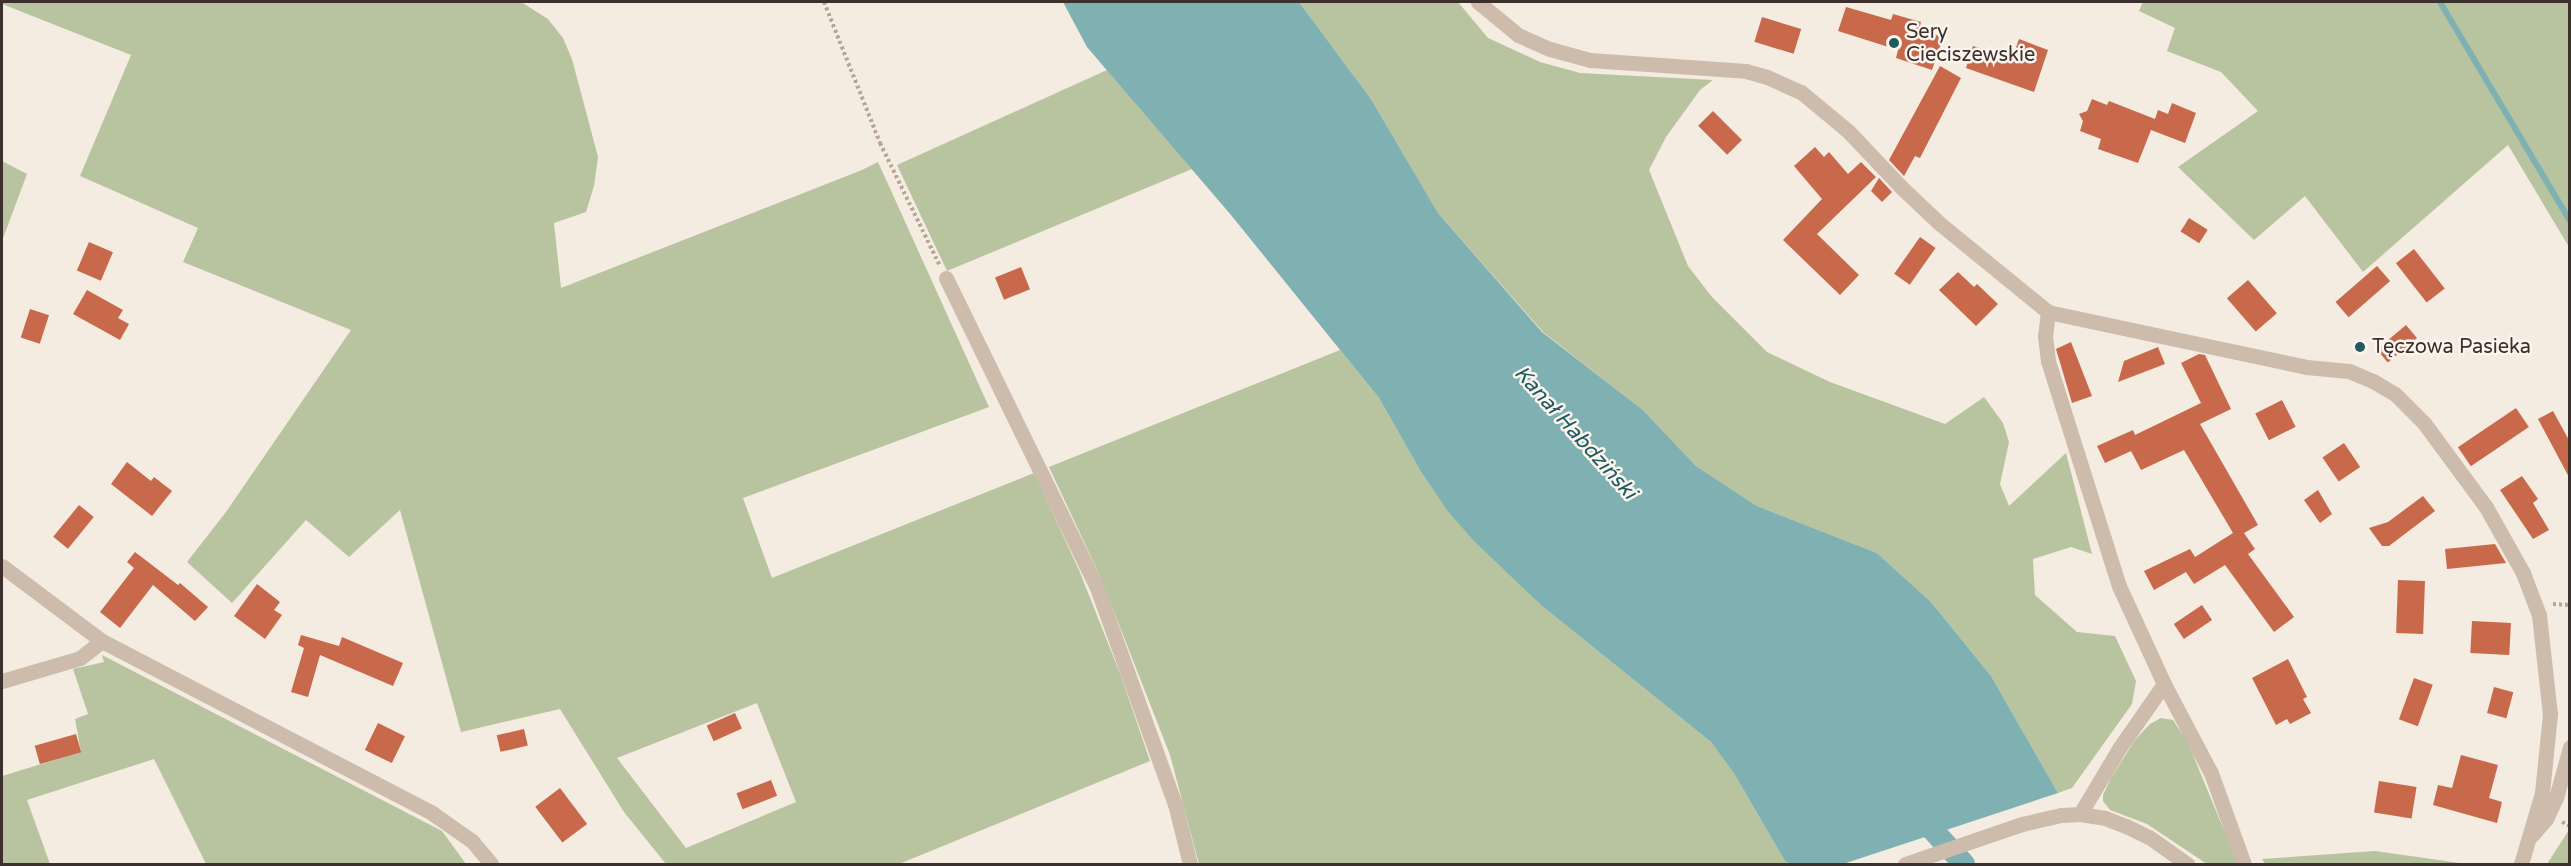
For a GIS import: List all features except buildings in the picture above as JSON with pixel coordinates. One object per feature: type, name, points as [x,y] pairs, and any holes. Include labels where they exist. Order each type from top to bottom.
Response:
[{"type":"street","points":[[1479,2],[1518,35],[1590,60],[1746,71],[1767,76],[1801,92],[1848,131],[1939,223],[2048,312],[2306,367],[2349,371],[2373,381],[2394,394],[2424,423],[2479,498],[2503,536],[2530,588],[2539,615],[2550,714],[2542,793],[2522,864]]},
{"type":"street","points":[[946,278],[1096,585],[1174,804],[1190,864]]},
{"type":"street","points":[[2048,312],[2045,336],[2048,361],[2119,586],[2164,684],[2211,773],[2244,864]]},
{"type":"street","points":[[2,566],[102,640],[432,813],[472,842],[491,864]]},
{"type":"street","points":[[2,681],[80,658],[102,640]]},
{"type":"street","points":[[2080,814],[2120,747],[2164,684]]},
{"type":"street","points":[[2530,837],[2547,819],[2556,798],[2570,747]]},
{"type":"street","points":[[1905,864],[2022,824],[2061,815],[2080,814],[2105,818],[2126,826],[2149,837],[2187,864]]},
{"type":"path","points":[[824,2],[880,143],[946,278]]},
{"type":"green space","points":[[2,2],[521,2],[548,19],[563,38],[572,59],[598,157],[594,186],[586,212],[554,223],[561,288],[878,162],[989,407],[743,498],[772,578],[1034,473],[1079,570],[1121,676],[1150,761],[899,864],[666,864],[624,812],[560,709],[461,732],[400,510],[349,557],[306,520],[232,603],[187,562],[226,512],[351,330],[183,262],[198,228],[80,176],[131,55],[2,4]],"holes":[[[757,703],[796,802],[686,848],[617,758]]]},
{"type":"green space","points":[[1299,2],[1458,2],[1488,38],[1540,62],[1580,73],[1713,80],[1700,90],[1666,137],[1649,170],[1688,266],[1712,297],[1767,352],[1830,382],[1945,424],[1984,397],[2003,423],[2009,442],[2000,484],[2009,506],[2066,453],[2092,554],[2071,547],[2033,559],[2035,595],[2077,632],[2115,636],[2136,681],[2132,704],[2072,788],[2058,793],[1991,676],[1931,602],[1877,553],[1757,506],[1696,466],[1643,410],[1543,332],[1438,213],[1371,99]]},
{"type":"green space","points":[[2143,2],[2569,2],[2569,247],[2508,145],[2363,272],[2305,196],[2254,240],[2178,167],[2258,111],[2221,72],[2167,51],[2175,28],[2139,11]]},
{"type":"green space","points":[[1107,70],[1192,169],[947,271],[897,165]]},
{"type":"green space","points":[[2,161],[27,174],[2,241]]},
{"type":"green space","points":[[1340,350],[1379,398],[1421,472],[1446,509],[1542,606],[1711,742],[1735,775],[1785,861],[1790,864],[1199,864],[1170,755],[1100,576],[1049,467]]},
{"type":"green space","points":[[102,655],[442,831],[466,864],[206,864],[154,759],[27,800],[50,864],[2,864],[2,776],[81,752],[75,719],[88,714],[73,669],[104,662]]},
{"type":"green space","points":[[2161,718],[2173,720],[2188,743],[2238,864],[2207,864],[2147,824],[2110,810],[2103,801],[2103,795],[2111,778],[2135,740],[2150,724]]},
{"type":"green space","points":[[2569,830],[2569,864],[2547,864]]},
{"type":"green space","points":[[2375,851],[2467,864],[2265,864],[2262,859]]},
{"type":"water","points":[[1063,2],[1299,2],[1371,99],[1438,213],[1542,332],[1643,410],[1696,466],[1757,506],[1877,553],[1931,602],[1991,676],[2058,793],[1843,864],[1790,864],[1785,861],[1735,775],[1711,742],[1542,606],[1473,540],[1446,509],[1421,472],[1379,398],[1231,215],[1087,47]]},
{"type":"waterway","points":[[2440,2],[2570,221]]},
{"type":"waterway","name":"Kanał Habdziński","points":[[1916,812],[1964,864]]},
{"type":"place","name":"Sery Cieciszewskie","points":[[1894,43]]},
{"type":"place","name":"Tęczowa Pasieka","points":[[2360,347]]}]
